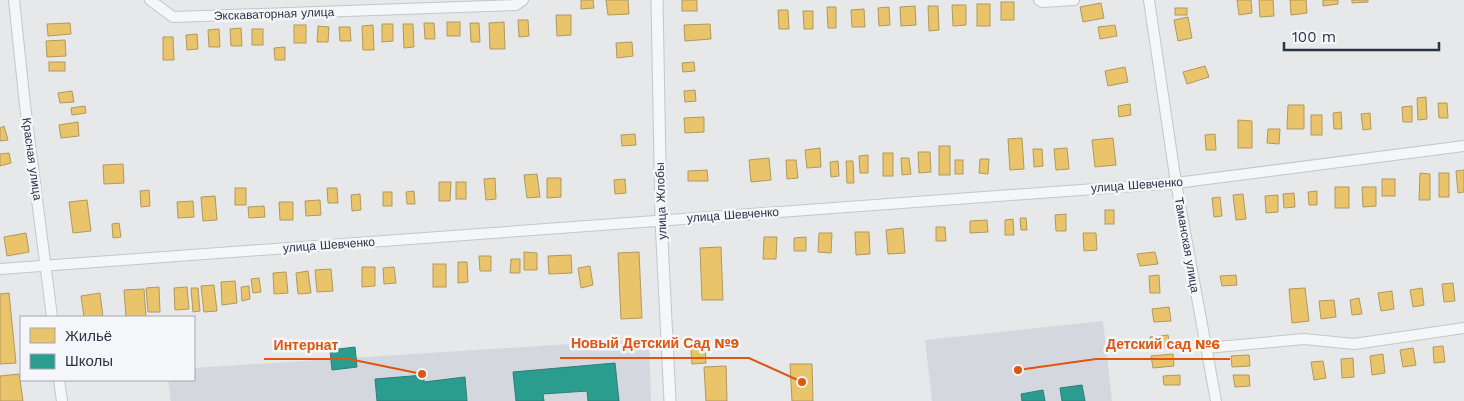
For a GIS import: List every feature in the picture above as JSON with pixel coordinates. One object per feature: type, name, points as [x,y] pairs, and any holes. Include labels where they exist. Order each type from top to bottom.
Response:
[{"type":"street","name":"Красная улица","points":[[14,0],[25,105],[52,316]]},
{"type":"street","name":"Экскаваторная улица","points":[[150,0],[173,17],[516,5],[523,0]]},
{"type":"street","name":"улица Жлобы","points":[[657,0],[660,220],[670,401]]},
{"type":"street","points":[[1039,0],[1042,2],[1074,0]]},
{"type":"street","name":"Таманская улица","points":[[1149,0],[1176,183],[1216,401]]},
{"type":"street","name":"улица Шевченко","points":[[0,269],[1176,183],[1464,146]]},
{"type":"street","points":[[1206,348],[1304,339],[1354,344],[1464,328]]},
{"type":"street","points":[[59,381],[62,401]]},
{"type":"shaded area","points":[[1103,321],[1112,401],[932,401],[925,340]]},
{"type":"shaded area","points":[[649,339],[651,401],[171,401],[168,381],[195,381],[195,368]]},
{"type":"building: Жильё","points":[[581,0],[593,0],[594,8],[581,9]]},
{"type":"building: Жильё","points":[[606,0],[628,0],[629,14],[608,15]]},
{"type":"building: Жильё","points":[[682,0],[697,0],[697,11],[682,11]]},
{"type":"building: Жильё","points":[[1237,0],[1251,0],[1252,13],[1239,15]]},
{"type":"building: Жильё","points":[[1259,0],[1273,0],[1274,16],[1260,17]]},
{"type":"building: Жильё","points":[[1290,0],[1306,0],[1307,13],[1291,15]]},
{"type":"building: Жильё","points":[[1323,0],[1338,0],[1338,4],[1323,6]]},
{"type":"building: Жильё","points":[[1352,0],[1368,0],[1368,2],[1352,3]]},
{"type":"building: Жильё","points":[[1001,2],[1014,2],[1014,20],[1001,20]]},
{"type":"building: Жильё","points":[[1101,3],[1104,18],[1083,22],[1080,7]]},
{"type":"building: Жильё","points":[[977,4],[990,4],[990,26],[977,26]]},
{"type":"building: Жильё","points":[[952,5],[966,5],[966,25],[953,26]]},
{"type":"building: Жильё","points":[[915,6],[916,25],[901,26],[900,7]]},
{"type":"building: Жильё","points":[[928,6],[938,6],[939,30],[929,31]]},
{"type":"building: Жильё","points":[[827,7],[836,7],[836,28],[828,28]]},
{"type":"building: Жильё","points":[[889,7],[890,25],[879,26],[878,8]]},
{"type":"building: Жильё","points":[[1175,8],[1187,8],[1187,15],[1175,15]]},
{"type":"building: Жильё","points":[[864,9],[865,27],[852,27],[851,10]]},
{"type":"building: Жильё","points":[[778,10],[788,10],[789,29],[779,29]]},
{"type":"building: Жильё","points":[[803,11],[813,11],[813,29],[804,29]]},
{"type":"building: Жильё","points":[[556,15],[571,15],[571,35],[557,36]]},
{"type":"building: Жильё","points":[[1188,17],[1192,38],[1178,41],[1174,20]]},
{"type":"building: Жильё","points":[[518,20],[528,20],[529,36],[519,37]]},
{"type":"building: Жильё","points":[[447,22],[460,22],[460,36],[447,36]]},
{"type":"building: Жильё","points":[[504,22],[505,49],[490,49],[489,23]]},
{"type":"building: Жильё","points":[[70,23],[71,34],[48,36],[47,24]]},
{"type":"building: Жильё","points":[[424,23],[434,23],[435,39],[425,39]]},
{"type":"building: Жильё","points":[[470,23],[479,23],[480,42],[471,42]]},
{"type":"building: Жильё","points":[[382,24],[393,24],[393,41],[382,42]]},
{"type":"building: Жильё","points":[[403,24],[413,24],[414,47],[404,48]]},
{"type":"building: Жильё","points":[[710,24],[711,39],[685,41],[684,25]]},
{"type":"building: Жильё","points":[[294,25],[306,25],[306,43],[294,43]]},
{"type":"building: Жильё","points":[[373,25],[374,50],[363,50],[362,26]]},
{"type":"building: Жильё","points":[[1115,25],[1117,36],[1100,39],[1098,27]]},
{"type":"building: Жильё","points":[[318,26],[329,27],[328,42],[317,42]]},
{"type":"building: Жильё","points":[[339,27],[350,27],[351,41],[340,41]]},
{"type":"building: Жильё","points":[[241,28],[242,46],[231,46],[230,29]]},
{"type":"building: Жильё","points":[[219,29],[220,47],[209,47],[208,30]]},
{"type":"building: Жильё","points":[[252,29],[263,29],[263,45],[252,45]]},
{"type":"building: Жильё","points":[[197,34],[198,49],[187,50],[186,35]]},
{"type":"building: Жильё","points":[[163,37],[173,37],[174,60],[163,60]]},
{"type":"building: Жильё","points":[[65,40],[66,56],[47,57],[46,41]]},
{"type":"building: Жильё","points":[[632,42],[633,56],[617,58],[616,43]]},
{"type":"building: Жильё","points":[[285,47],[285,60],[275,60],[274,48]]},
{"type":"building: Жильё","points":[[49,62],[65,62],[65,71],[49,71]]},
{"type":"building: Жильё","points":[[694,62],[695,71],[683,72],[682,63]]},
{"type":"building: Жильё","points":[[1205,66],[1209,77],[1187,84],[1183,72]]},
{"type":"building: Жильё","points":[[1125,67],[1128,82],[1108,86],[1105,71]]},
{"type":"building: Жильё","points":[[695,90],[696,101],[685,102],[684,91]]},
{"type":"building: Жильё","points":[[72,91],[74,102],[60,103],[58,93]]},
{"type":"building: Жильё","points":[[1426,97],[1427,119],[1418,120],[1417,98]]},
{"type":"building: Жильё","points":[[1438,103],[1447,103],[1448,118],[1439,118]]},
{"type":"building: Жильё","points":[[1130,104],[1131,115],[1119,117],[1118,106]]},
{"type":"building: Жильё","points":[[1288,105],[1304,105],[1304,129],[1287,129]]},
{"type":"building: Жильё","points":[[85,106],[86,113],[72,115],[71,108]]},
{"type":"building: Жильё","points":[[1412,106],[1412,122],[1403,122],[1402,107]]},
{"type":"building: Жильё","points":[[1341,112],[1342,129],[1334,129],[1333,113]]},
{"type":"building: Жильё","points":[[1370,113],[1371,129],[1363,130],[1361,114]]},
{"type":"building: Жильё","points":[[1311,115],[1322,115],[1322,135],[1311,135]]},
{"type":"building: Жильё","points":[[704,117],[704,132],[685,133],[684,118]]},
{"type":"building: Жильё","points":[[1238,120],[1252,121],[1252,148],[1238,148]]},
{"type":"building: Жильё","points":[[78,122],[79,136],[61,138],[59,125]]},
{"type":"building: Жильё","points":[[4,126],[8,140],[0,141],[0,128]]},
{"type":"building: Жильё","points":[[1268,129],[1280,129],[1279,144],[1267,143]]},
{"type":"building: Жильё","points":[[635,134],[636,145],[622,146],[621,135]]},
{"type":"building: Жильё","points":[[1215,134],[1216,150],[1206,150],[1205,135]]},
{"type":"building: Жильё","points":[[1022,138],[1024,169],[1010,170],[1008,139]]},
{"type":"building: Жильё","points":[[1113,138],[1116,165],[1095,167],[1092,140]]},
{"type":"building: Жильё","points":[[939,146],[950,146],[950,175],[939,175]]},
{"type":"building: Жильё","points":[[820,148],[821,167],[807,168],[805,150]]},
{"type":"building: Жильё","points":[[1067,148],[1069,169],[1056,170],[1054,149]]},
{"type":"building: Жильё","points":[[1033,149],[1042,149],[1043,166],[1034,167]]},
{"type":"building: Жильё","points":[[918,152],[930,152],[931,172],[919,173]]},
{"type":"building: Жильё","points":[[9,153],[11,163],[0,166],[0,154]]},
{"type":"building: Жильё","points":[[883,153],[893,153],[893,176],[883,176]]},
{"type":"building: Жильё","points":[[868,155],[868,173],[860,173],[859,156]]},
{"type":"building: Жильё","points":[[769,158],[771,180],[751,182],[749,160]]},
{"type":"building: Жильё","points":[[901,158],[909,158],[911,174],[902,175]]},
{"type":"building: Жильё","points":[[980,159],[989,159],[988,174],[979,173]]},
{"type":"building: Жильё","points":[[786,160],[796,160],[798,178],[787,179]]},
{"type":"building: Жильё","points":[[955,160],[963,160],[963,174],[955,174]]},
{"type":"building: Жильё","points":[[838,161],[839,176],[831,177],[830,162]]},
{"type":"building: Жильё","points":[[846,161],[853,161],[854,183],[847,183]]},
{"type":"building: Жильё","points":[[123,164],[124,183],[104,184],[103,165]]},
{"type":"building: Жильё","points":[[707,170],[708,181],[688,181],[688,171]]},
{"type":"building: Жильё","points":[[1464,170],[1464,192],[1458,193],[1456,171]]},
{"type":"building: Жильё","points":[[1420,173],[1430,174],[1430,200],[1419,200]]},
{"type":"building: Жильё","points":[[1439,173],[1449,173],[1449,197],[1439,197]]},
{"type":"building: Жильё","points":[[537,174],[540,197],[527,198],[524,175]]},
{"type":"building: Жильё","points":[[495,178],[496,199],[486,200],[484,179]]},
{"type":"building: Жильё","points":[[547,178],[561,178],[561,197],[547,198]]},
{"type":"building: Жильё","points":[[625,179],[626,193],[615,194],[614,180]]},
{"type":"building: Жильё","points":[[1382,179],[1395,179],[1395,196],[1382,196]]},
{"type":"building: Жильё","points":[[439,182],[451,182],[450,201],[439,201]]},
{"type":"building: Жильё","points":[[456,182],[466,182],[466,199],[456,199]]},
{"type":"building: Жильё","points":[[1335,187],[1349,187],[1349,208],[1335,208]]},
{"type":"building: Жильё","points":[[1362,187],[1376,187],[1376,206],[1363,207]]},
{"type":"building: Жильё","points":[[235,188],[246,188],[246,205],[235,205]]},
{"type":"building: Жильё","points":[[327,188],[337,188],[338,203],[328,203]]},
{"type":"building: Жильё","points":[[149,190],[150,206],[141,207],[140,191]]},
{"type":"building: Жильё","points":[[414,191],[415,204],[407,204],[406,192]]},
{"type":"building: Жильё","points":[[1317,191],[1317,205],[1309,205],[1308,192]]},
{"type":"building: Жильё","points":[[383,192],[392,192],[392,206],[383,206]]},
{"type":"building: Жильё","points":[[1294,193],[1295,207],[1284,208],[1283,194]]},
{"type":"building: Жильё","points":[[360,194],[361,210],[352,211],[351,195]]},
{"type":"building: Жильё","points":[[1243,194],[1246,219],[1236,220],[1233,195]]},
{"type":"building: Жильё","points":[[1278,195],[1278,212],[1266,213],[1265,196]]},
{"type":"building: Жильё","points":[[215,196],[217,220],[203,221],[201,197]]},
{"type":"building: Жильё","points":[[1220,197],[1222,216],[1214,217],[1212,198]]},
{"type":"building: Жильё","points":[[87,200],[91,231],[73,233],[69,202]]},
{"type":"building: Жильё","points":[[320,200],[321,215],[306,216],[305,201]]},
{"type":"building: Жильё","points":[[193,201],[194,217],[178,218],[177,202]]},
{"type":"building: Жильё","points":[[279,202],[293,202],[293,220],[280,220]]},
{"type":"building: Жильё","points":[[264,206],[265,217],[249,218],[248,207]]},
{"type":"building: Жильё","points":[[1105,210],[1114,210],[1114,224],[1105,224]]},
{"type":"building: Жильё","points":[[1066,214],[1066,231],[1056,231],[1055,215]]},
{"type":"building: Жильё","points":[[1020,218],[1026,218],[1027,230],[1021,230]]},
{"type":"building: Жильё","points":[[1013,219],[1014,235],[1005,235],[1005,220]]},
{"type":"building: Жильё","points":[[987,220],[988,232],[970,233],[970,221]]},
{"type":"building: Жильё","points":[[119,223],[121,237],[113,238],[112,224]]},
{"type":"building: Жильё","points":[[936,227],[945,227],[946,241],[936,241]]},
{"type":"building: Жильё","points":[[903,228],[905,253],[888,254],[886,230]]},
{"type":"building: Жильё","points":[[855,232],[869,232],[870,254],[856,255]]},
{"type":"building: Жильё","points":[[26,233],[29,252],[7,256],[4,237]]},
{"type":"building: Жильё","points":[[819,233],[832,233],[831,253],[818,252]]},
{"type":"building: Жильё","points":[[1083,233],[1096,233],[1097,250],[1084,251]]},
{"type":"building: Жильё","points":[[764,237],[777,237],[776,259],[763,259]]},
{"type":"building: Жильё","points":[[806,237],[806,251],[794,251],[794,238]]},
{"type":"building: Жильё","points":[[721,247],[723,300],[702,300],[700,248]]},
{"type":"building: Жильё","points":[[524,252],[537,253],[537,270],[524,270]]},
{"type":"building: Жильё","points":[[639,252],[642,318],[621,319],[618,253]]},
{"type":"building: Жильё","points":[[1155,252],[1158,264],[1140,266],[1137,254]]},
{"type":"building: Жильё","points":[[571,255],[572,273],[549,274],[548,256]]},
{"type":"building: Жильё","points":[[479,256],[491,256],[491,271],[480,271]]},
{"type":"building: Жильё","points":[[511,259],[520,259],[520,273],[510,273]]},
{"type":"building: Жильё","points":[[458,262],[467,262],[468,282],[458,283]]},
{"type":"building: Жильё","points":[[433,264],[446,264],[446,287],[433,287]]},
{"type":"building: Жильё","points":[[590,266],[593,285],[581,288],[578,268]]},
{"type":"building: Жильё","points":[[362,267],[375,267],[375,286],[362,287]]},
{"type":"building: Жильё","points":[[394,267],[396,283],[384,284],[383,268]]},
{"type":"building: Жильё","points":[[331,269],[333,291],[317,292],[315,270]]},
{"type":"building: Жильё","points":[[308,271],[311,293],[298,294],[296,273]]},
{"type":"building: Жильё","points":[[286,272],[288,293],[274,294],[273,273]]},
{"type":"building: Жильё","points":[[1159,275],[1160,293],[1150,293],[1149,276]]},
{"type":"building: Жильё","points":[[1236,275],[1237,285],[1222,286],[1220,276]]},
{"type":"building: Жильё","points":[[259,278],[261,292],[253,293],[251,279]]},
{"type":"building: Жильё","points":[[235,281],[237,303],[222,305],[221,282]]},
{"type":"building: Жильё","points":[[1453,283],[1455,301],[1444,302],[1442,284]]},
{"type":"building: Жильё","points":[[214,285],[217,311],[204,312],[201,286]]},
{"type":"building: Жильё","points":[[249,286],[250,299],[242,301],[241,287]]},
{"type":"building: Жильё","points":[[159,287],[160,312],[148,312],[146,288]]},
{"type":"building: Жильё","points":[[187,287],[189,309],[175,310],[174,288]]},
{"type":"building: Жильё","points":[[191,288],[198,288],[200,311],[193,312]]},
{"type":"building: Жильё","points":[[1305,288],[1309,321],[1292,323],[1289,289]]},
{"type":"building: Жильё","points":[[1422,288],[1424,305],[1413,307],[1410,290]]},
{"type":"building: Жильё","points":[[144,289],[146,316],[126,316],[124,290]]},
{"type":"building: Жильё","points":[[1392,291],[1394,309],[1381,311],[1378,293]]},
{"type":"building: Жильё","points":[[9,293],[16,363],[0,364],[0,294]]},
{"type":"building: Жильё","points":[[100,293],[103,316],[84,316],[81,296]]},
{"type":"building: Жильё","points":[[1359,298],[1362,314],[1352,315],[1350,300]]},
{"type":"building: Жильё","points":[[1334,300],[1336,317],[1321,319],[1319,301]]},
{"type":"building: Жильё","points":[[1169,307],[1171,321],[1154,322],[1152,309]]},
{"type":"building: Жильё","points":[[1168,335],[1170,347],[1151,348],[1150,337]]},
{"type":"building: Жильё","points":[[1443,346],[1445,362],[1434,363],[1433,347]]},
{"type":"building: Жильё","points":[[1413,348],[1416,365],[1403,367],[1400,350]]},
{"type":"building: Жильё","points":[[691,349],[705,349],[706,363],[692,364]]},
{"type":"building: Жильё","points":[[1173,354],[1174,366],[1153,368],[1151,356]]},
{"type":"building: Жильё","points":[[1383,354],[1385,373],[1372,375],[1370,356]]},
{"type":"building: Жильё","points":[[1249,355],[1250,366],[1232,367],[1231,356]]},
{"type":"building: Жильё","points":[[1353,358],[1354,377],[1342,378],[1341,359]]},
{"type":"building: Жильё","points":[[1323,361],[1326,378],[1314,380],[1311,362]]},
{"type":"building: Жильё","points":[[790,364],[812,364],[813,401],[792,401]]},
{"type":"building: Жильё","points":[[726,366],[727,401],[706,401],[704,367]]},
{"type":"building: Жильё","points":[[19,374],[23,401],[0,401],[0,376]]},
{"type":"building: Жильё","points":[[1180,375],[1180,385],[1164,385],[1163,376]]},
{"type":"building: Жильё","points":[[1233,375],[1249,375],[1250,386],[1235,387]]},
{"type":"building: Школы","points":[[355,347],[357,367],[332,370],[330,350]]},
{"type":"building: Школы","points":[[615,363],[619,401],[588,401],[587,391],[543,394],[544,401],[516,401],[513,372]]},
{"type":"building: Школы","points":[[424,375],[424,382],[465,377],[467,401],[377,401],[375,379]]},
{"type":"building: Школы","points":[[1082,385],[1085,401],[1062,401],[1060,388]]},
{"type":"building: Школы","points":[[1043,390],[1045,401],[1022,401],[1021,394]]},
{"type":"place","name":"Детский сад №6","points":[[1018,370]]},
{"type":"place","name":"Интернат","points":[[422,374]]},
{"type":"place","name":"Новый Детский Сад №9","points":[[802,382]]}]
